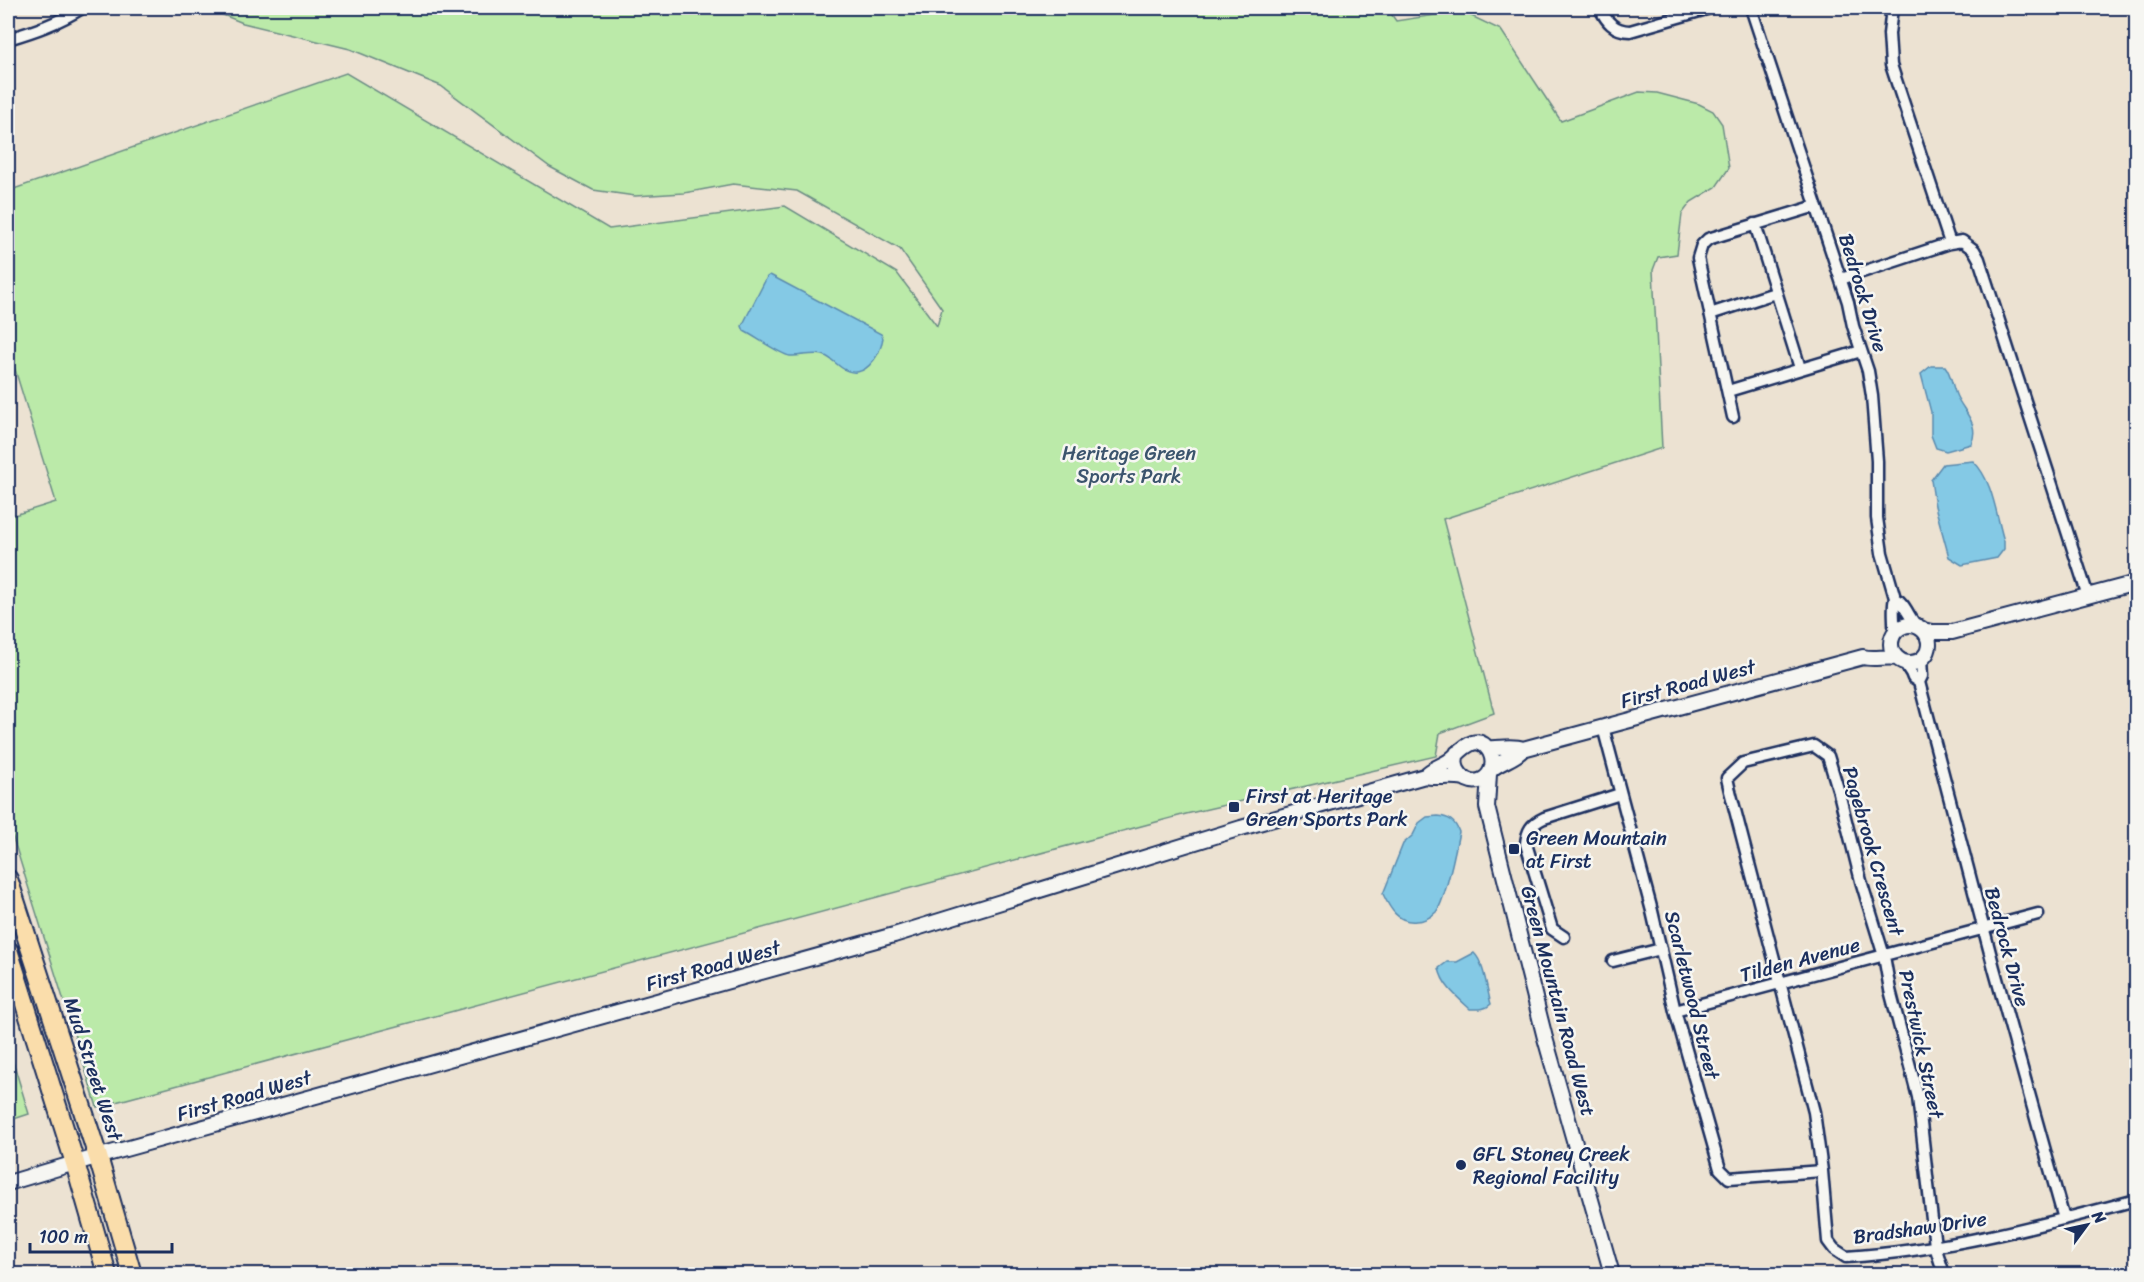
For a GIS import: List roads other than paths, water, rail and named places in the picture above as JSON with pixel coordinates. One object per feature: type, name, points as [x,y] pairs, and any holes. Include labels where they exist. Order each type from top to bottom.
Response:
[{"type":"main road","name":"Mud Street West","points":[[8,879],[98,1157],[132,1275]]},
{"type":"main road","points":[[8,950],[75,1163],[107,1275]]},
{"type":"street","points":[[8,39],[40,30],[82,8]]},
{"type":"street","points":[[1600,8],[1610,24],[1630,31],[1710,8]]},
{"type":"street","name":"Bedrock Drive","points":[[1751,8],[1868,371],[1874,407],[1877,518],[1882,553],[1895,598],[1893,637]]},
{"type":"street","points":[[1892,8],[1889,34],[1891,65],[1950,243]]},
{"type":"street","points":[[1733,417],[1698,258],[1701,245],[1708,239],[1816,206]]},
{"type":"street","points":[[1755,225],[1800,368]]},
{"type":"street","points":[[1840,279],[1950,243],[1962,241],[1974,250],[1979,259],[2088,596]]},
{"type":"street","points":[[1710,314],[1775,293]]},
{"type":"street","points":[[1728,390],[1862,351]]},
{"type":"street","name":"First Road West","points":[[1863,657],[1868,651],[1893,637],[1904,626],[1932,632],[1952,632],[2136,583]]},
{"type":"street","name":"Bedrock Drive","points":[[1895,598],[1901,601],[1910,619],[1920,628]]},
{"type":"street","points":[[1920,628],[1927,635],[1925,654]]},
{"type":"street","name":"First Road West","points":[[1486,748],[1515,746],[1524,748],[1863,657],[1869,659],[1881,656],[1909,663],[1949,637],[1952,632]]},
{"type":"street","points":[[1893,637],[1891,646],[1900,660]]},
{"type":"street","name":"Bedrock Drive","points":[[1925,654],[1919,682],[1983,928],[2064,1219]]},
{"type":"street","name":"Bedrock Drive","points":[[1900,660],[1913,678],[1919,682]]},
{"type":"street","name":"Scarletwood Street","points":[[1603,727],[1676,1011],[1720,1169],[1729,1178],[1822,1171]]},
{"type":"street","points":[[1471,744],[1482,745],[1486,748],[1492,758],[1490,772],[1480,780],[1466,779],[1456,770],[1455,758],[1461,749],[1471,744]]},
{"type":"street","name":"Pagebrook Crescent","points":[[1780,984],[1727,778],[1743,764],[1814,746],[1828,756],[1861,881],[1884,956]]},
{"type":"street","name":"First Road West","points":[[1490,772],[1500,762],[1519,754],[1524,748]]},
{"type":"street","name":"First Road West","points":[[1425,776],[1432,768],[1450,760],[1457,753]]},
{"type":"street","name":"Green Mountain Road West","points":[[1490,772],[1487,807],[1545,1038],[1612,1275]]},
{"type":"street","name":"First Road West","points":[[8,1183],[894,935],[1241,828],[1425,776],[1466,779]]},
{"type":"street","name":"Green Mountain Road West","points":[[1466,779],[1480,801],[1487,807]]},
{"type":"street","points":[[1564,937],[1552,929],[1526,844],[1527,831],[1536,821],[1620,795]]},
{"type":"street","name":"Tilden Avenue","points":[[1676,1011],[2038,914]]},
{"type":"street","points":[[1613,961],[1660,949]]},
{"type":"street","name":"Prestwick Street","points":[[1884,956],[1890,990],[1918,1097],[1935,1246],[1944,1275]]},
{"type":"street","name":"Bradshaw Drive","points":[[1780,984],[1814,1112],[1828,1241],[1846,1257],[1935,1246],[2064,1219],[2136,1200]]},
{"type":"street","points":[[2124,1275],[2136,1271]]},
{"type":"water","points":[[770,275],[881,334],[883,338],[874,360],[863,370],[850,372],[823,355],[786,355],[744,331],[742,326]]},
{"type":"water","points":[[1931,366],[1945,366],[1951,377],[1957,397],[1973,425],[1971,444],[1946,451],[1936,448],[1931,435],[1931,412],[1921,374]]},
{"type":"water","points":[[1973,461],[1985,478],[1993,498],[2004,549],[1997,558],[1962,565],[1949,557],[1935,506],[1931,480],[1943,464]]},
{"type":"water","points":[[1438,816],[1451,820],[1459,832],[1443,897],[1436,912],[1424,920],[1404,920],[1395,914],[1383,894],[1403,844],[1413,835],[1419,823],[1427,817]]},
{"type":"water","points":[[1474,953],[1483,969],[1491,1004],[1482,1009],[1470,1009],[1460,1000],[1447,985],[1439,968],[1447,962],[1457,962]]},
{"type":"place","name":"First at Heritage Green Sports Park","points":[[1234,807]]},
{"type":"place","name":"Green Mountain at First","points":[[1514,849]]},
{"type":"place","name":"GFL Stoney Creek Regional Facility","points":[[1461,1165]]},
{"type":"park label","name":"Heritage Green Sports Park","points":[[1129,464]]}]
